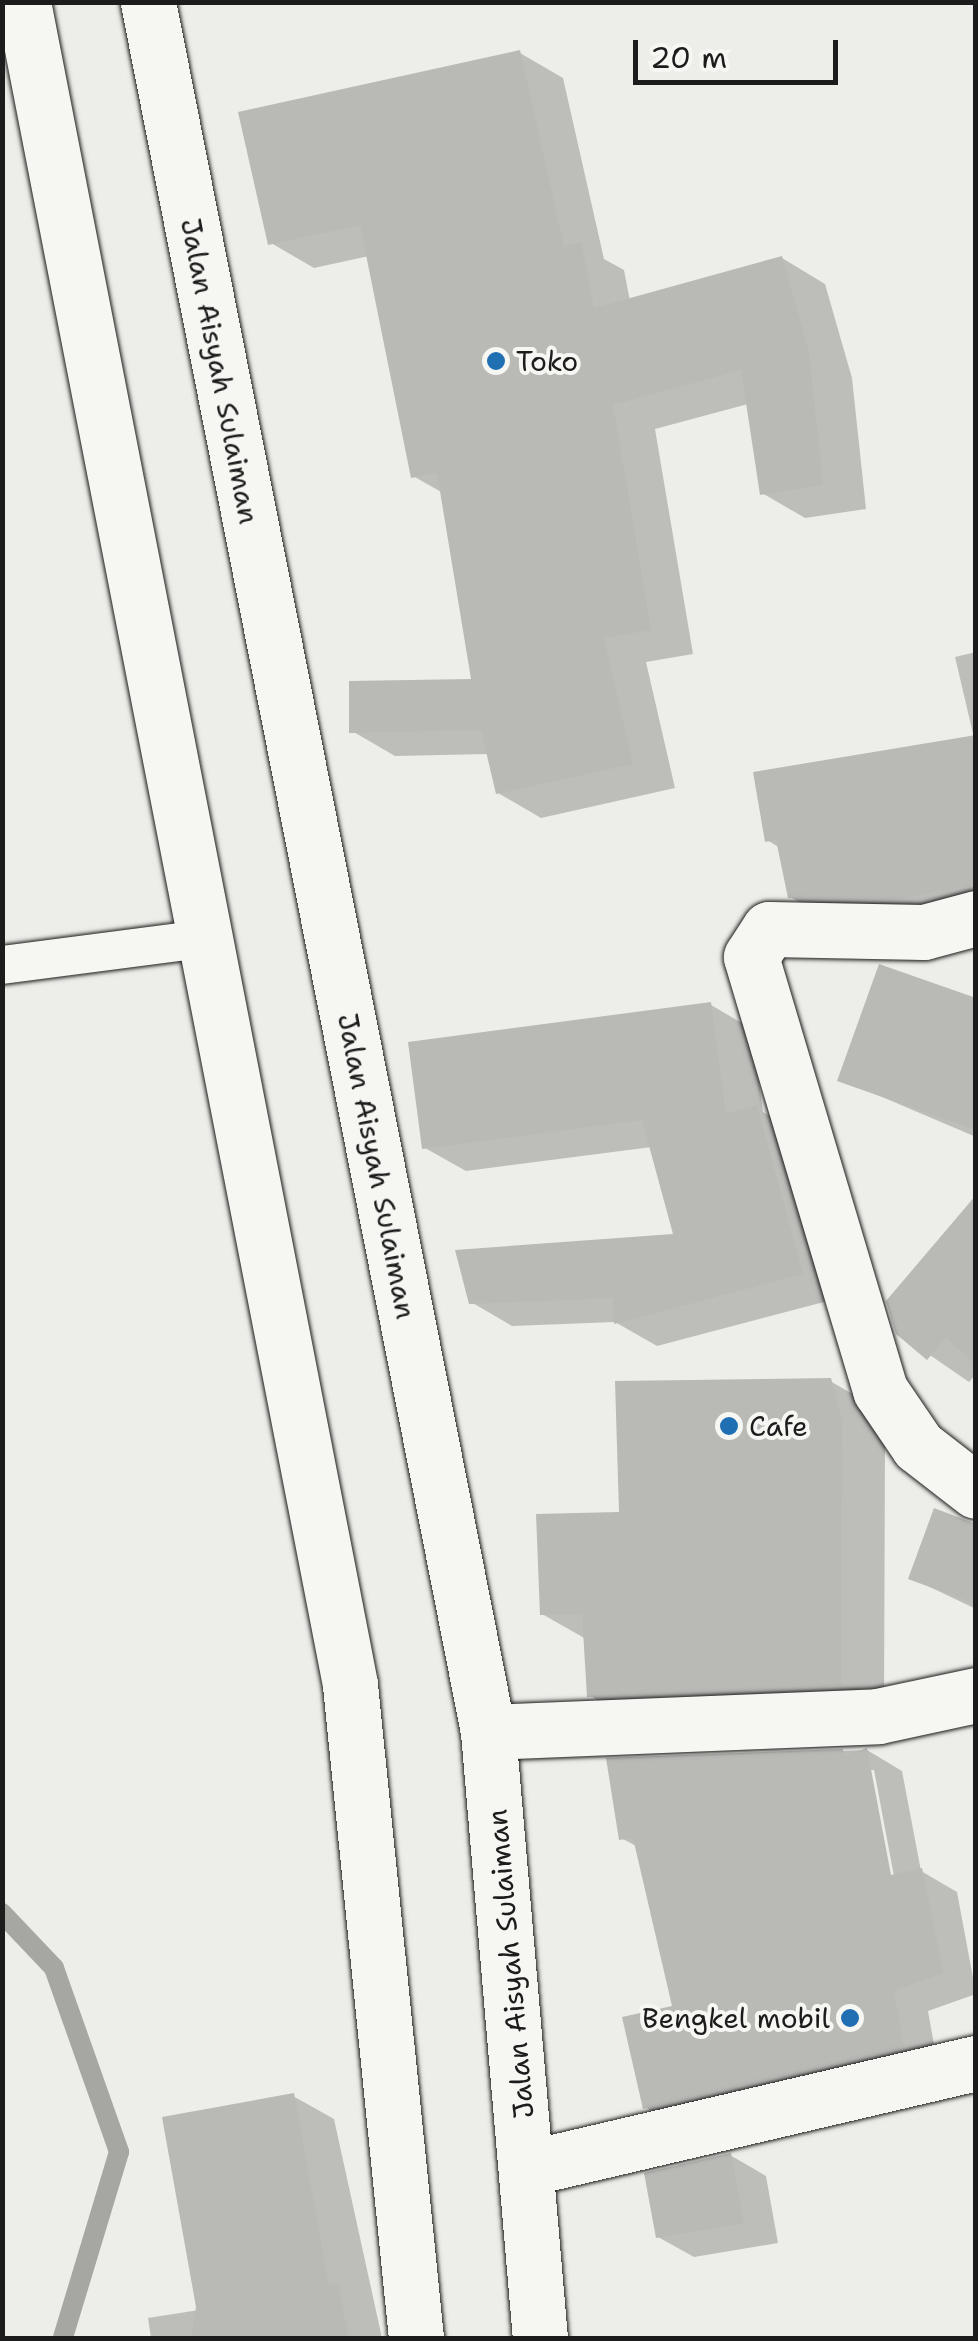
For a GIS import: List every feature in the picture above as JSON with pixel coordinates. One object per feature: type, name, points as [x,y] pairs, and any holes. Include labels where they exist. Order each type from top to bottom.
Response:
[{"type":"main road","points":[[23,2],[350,1686],[416,2338]]},
{"type":"main road","name":"Jalan Aisyah Sulaiman","points":[[148,2],[488,1732],[540,2338]]},
{"type":"main road","points":[[976,918],[924,932],[769,929],[751,957],[880,1390],[918,1446],[976,1490]]},
{"type":"main road","points":[[488,1732],[878,1716],[976,1695]]},
{"type":"main road","points":[[528,2168],[976,2063]]},
{"type":"lane","points":[[2,966],[202,939]]},
{"type":"building","points":[[520,50],[564,246],[581,242],[594,308],[782,256],[809,352],[823,485],[760,495],[741,370],[613,405],[651,630],[604,638],[633,764],[496,794],[481,730],[349,733],[349,681],[471,679],[437,473],[411,478],[360,225],[268,245],[238,112]]},
{"type":"building","points":[[976,735],[976,884],[894,900],[788,898],[776,840],[765,842],[753,772]]},
{"type":"building","points":[[879,964],[976,998],[976,1130],[837,1081]]},
{"type":"building","points":[[711,1002],[726,1114],[757,1105],[803,1274],[614,1324],[613,1298],[469,1304],[455,1250],[673,1234],[642,1120],[422,1149],[408,1042]]},
{"type":"building","points":[[976,1195],[976,1365],[946,1338],[927,1360],[896,1334],[886,1301]]},
{"type":"building","points":[[831,1378],[842,1419],[841,1686],[587,1697],[582,1614],[540,1615],[536,1514],[619,1512],[615,1381]]},
{"type":"building","points":[[934,1508],[976,1524],[976,1604],[908,1579]]},
{"type":"building","points":[[867,1748],[891,1875],[922,1868],[943,1973],[894,1991],[904,2048],[643,2109],[622,2017],[672,2006],[633,1838],[619,1840],[606,1758],[843,1749],[844,1756]]},
{"type":"building","points":[[294,2093],[329,2285],[339,2284],[348,2338],[191,2338],[196,2307],[162,2117]]},
{"type":"building","points":[[731,2153],[744,2223],[656,2238],[644,2173]]},
{"type":"waterway","points":[[2,1913],[54,1968],[119,2152],[63,2338]]},
{"type":"place","name":"Toko","points":[[496,361]]},
{"type":"place","name":"Cafe","points":[[729,1426]]},
{"type":"place","name":"Bengkel mobil","points":[[850,2018]]}]
